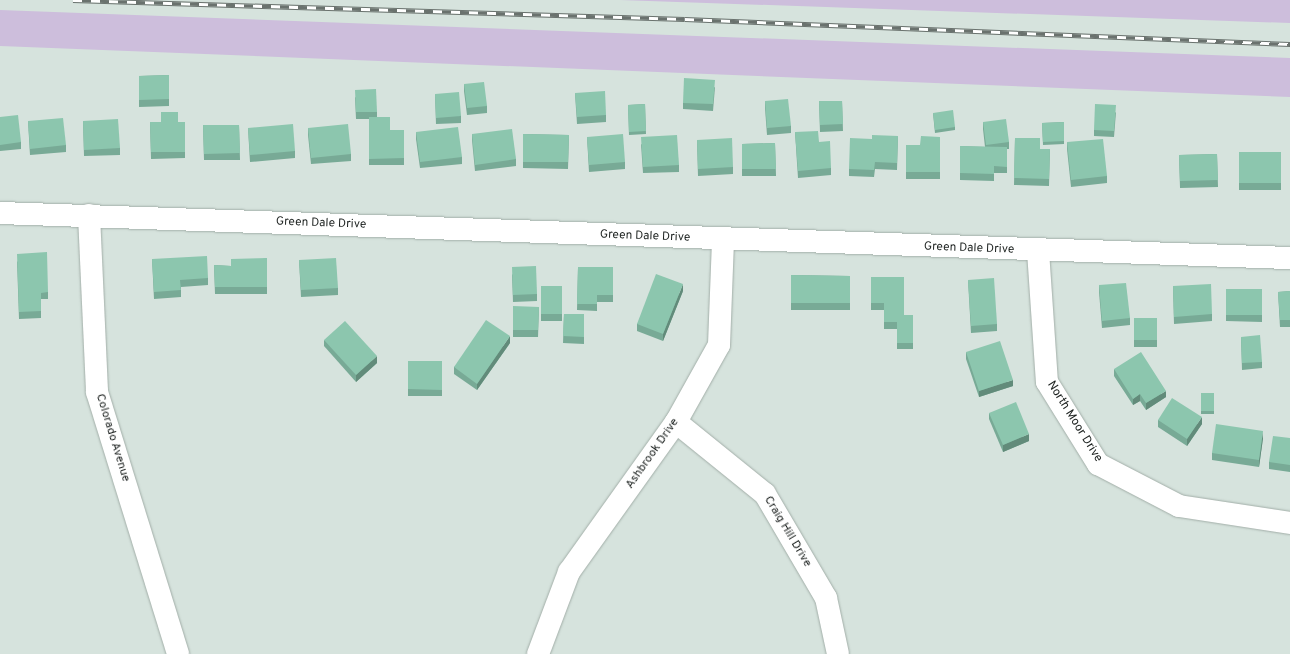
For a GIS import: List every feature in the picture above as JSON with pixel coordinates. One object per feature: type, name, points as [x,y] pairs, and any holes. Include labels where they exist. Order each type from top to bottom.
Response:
[{"type":"street","name":"Green Dale Drive","points":[[0,213],[89,215],[1038,251],[1290,258]]},
{"type":"street","name":"Colorado Avenue","points":[[89,215],[97,392],[178,654]]},
{"type":"street","name":"Ashbrook Drive","points":[[538,654],[569,572],[676,422],[719,346],[723,240]]},
{"type":"street","name":"North Moor Drive","points":[[1038,251],[1047,382],[1098,464],[1179,506],[1290,523]]},
{"type":"street","name":"Craig Hill Drive","points":[[676,422],[765,494],[826,598],[838,654]]},
{"type":"shaded area","points":[[620,0],[1290,0],[1290,23]]},
{"type":"shaded area","points":[[0,10],[1290,58],[1290,97],[0,46]]},
{"type":"building","points":[[169,75],[169,99],[139,100],[139,76]]},
{"type":"building","points":[[684,78],[715,80],[713,104],[683,103]]},
{"type":"building","points":[[484,82],[487,106],[467,108],[464,84]]},
{"type":"building","points":[[376,89],[377,112],[356,112],[355,90]]},
{"type":"building","points":[[605,91],[606,115],[577,117],[575,93]]},
{"type":"building","points":[[459,92],[461,116],[436,118],[435,94]]},
{"type":"building","points":[[788,99],[791,126],[767,128],[765,101]]},
{"type":"building","points":[[819,101],[842,101],[843,124],[820,125]]},
{"type":"building","points":[[645,104],[646,131],[629,132],[628,105]]},
{"type":"building","points":[[1095,104],[1116,105],[1114,131],[1094,130]]},
{"type":"building","points":[[953,110],[955,127],[935,130],[933,113]]},
{"type":"building","points":[[161,112],[178,112],[178,122],[185,122],[185,152],[151,152],[150,122],[161,122]]},
{"type":"building","points":[[18,115],[21,142],[0,145],[0,117]]},
{"type":"building","points":[[369,117],[390,117],[390,130],[404,130],[404,158],[369,159]]},
{"type":"building","points":[[63,118],[66,145],[30,149],[28,121]]},
{"type":"building","points":[[118,119],[120,148],[84,150],[83,121]]},
{"type":"building","points":[[1006,119],[1009,142],[986,145],[983,122]]},
{"type":"building","points":[[1064,122],[1064,141],[1043,142],[1042,123]]},
{"type":"building","points":[[293,124],[295,151],[250,155],[248,128]]},
{"type":"building","points":[[348,124],[351,154],[311,158],[308,128]]},
{"type":"building","points":[[203,125],[239,125],[240,153],[204,154]]},
{"type":"building","points":[[458,127],[462,157],[420,162],[416,132]]},
{"type":"building","points":[[512,129],[516,159],[475,165],[472,134]]},
{"type":"building","points":[[818,131],[819,142],[830,141],[831,168],[798,171],[795,132]]},
{"type":"building","points":[[523,134],[569,135],[568,162],[523,162]]},
{"type":"building","points":[[623,134],[625,162],[589,165],[587,137]]},
{"type":"building","points":[[677,135],[679,165],[643,167],[641,137]]},
{"type":"building","points":[[872,135],[898,136],[897,163],[875,162],[874,170],[849,169],[850,138],[872,139]]},
{"type":"building","points":[[921,136],[940,137],[940,172],[906,172],[906,145],[920,145]]},
{"type":"building","points":[[732,138],[733,167],[698,169],[697,140]]},
{"type":"building","points":[[1015,138],[1040,138],[1040,149],[1050,149],[1049,179],[1014,178]]},
{"type":"building","points":[[1103,139],[1107,176],[1071,180],[1067,142]]},
{"type":"building","points":[[775,143],[776,169],[742,169],[742,144]]},
{"type":"building","points":[[960,146],[1007,147],[1007,167],[994,166],[994,174],[960,173]]},
{"type":"building","points":[[1239,152],[1281,152],[1281,183],[1239,183]]},
{"type":"building","points":[[1217,154],[1218,180],[1180,181],[1179,155]]},
{"type":"building","points":[[47,252],[48,292],[41,293],[41,311],[19,312],[17,254]]},
{"type":"building","points":[[207,256],[208,278],[180,280],[181,290],[154,292],[152,259]]},
{"type":"building","points":[[267,258],[267,287],[215,287],[214,265],[231,266],[231,259]]},
{"type":"building","points":[[336,258],[338,288],[301,290],[299,260]]},
{"type":"building","points":[[536,266],[537,294],[513,295],[512,267]]},
{"type":"building","points":[[578,267],[613,267],[613,295],[597,295],[597,304],[577,304]]},
{"type":"building","points":[[656,274],[683,284],[663,334],[637,324]]},
{"type":"building","points":[[791,275],[850,276],[850,303],[791,303]]},
{"type":"building","points":[[871,277],[904,277],[904,315],[913,315],[913,343],[897,343],[897,322],[884,322],[884,303],[871,303]]},
{"type":"building","points":[[994,278],[997,324],[971,326],[968,280]]},
{"type":"building","points":[[1126,283],[1130,318],[1102,321],[1099,285]]},
{"type":"building","points":[[1211,284],[1212,314],[1174,317],[1173,286]]},
{"type":"building","points":[[541,286],[562,286],[562,314],[541,314]]},
{"type":"building","points":[[1226,289],[1262,289],[1262,315],[1226,315]]},
{"type":"building","points":[[1290,291],[1290,320],[1280,320],[1278,292]]},
{"type":"building","points":[[513,306],[539,307],[538,330],[513,330]]},
{"type":"building","points":[[564,314],[584,314],[584,337],[563,336]]},
{"type":"building","points":[[1134,318],[1157,318],[1157,340],[1134,340]]},
{"type":"building","points":[[486,320],[510,336],[477,384],[454,367]]},
{"type":"building","points":[[345,321],[377,356],[356,375],[324,340]]},
{"type":"building","points":[[1260,335],[1262,362],[1242,363],[1241,337]]},
{"type":"building","points":[[1000,341],[1013,380],[979,391],[966,352]]},
{"type":"building","points":[[1141,352],[1166,391],[1146,403],[1140,394],[1133,399],[1114,369]]},
{"type":"building","points":[[408,361],[442,361],[442,390],[408,389]]},
{"type":"building","points":[[1201,393],[1214,393],[1214,411],[1201,411]]},
{"type":"building","points":[[1172,398],[1202,417],[1187,439],[1158,420]]},
{"type":"building","points":[[1016,402],[1029,434],[1003,445],[989,413]]},
{"type":"building","points":[[1216,424],[1263,431],[1259,460],[1212,453]]},
{"type":"building","points":[[1273,436],[1290,438],[1290,465],[1269,462]]},
{"type":"railway","points":[[73,0],[685,19],[1290,44]]}]
